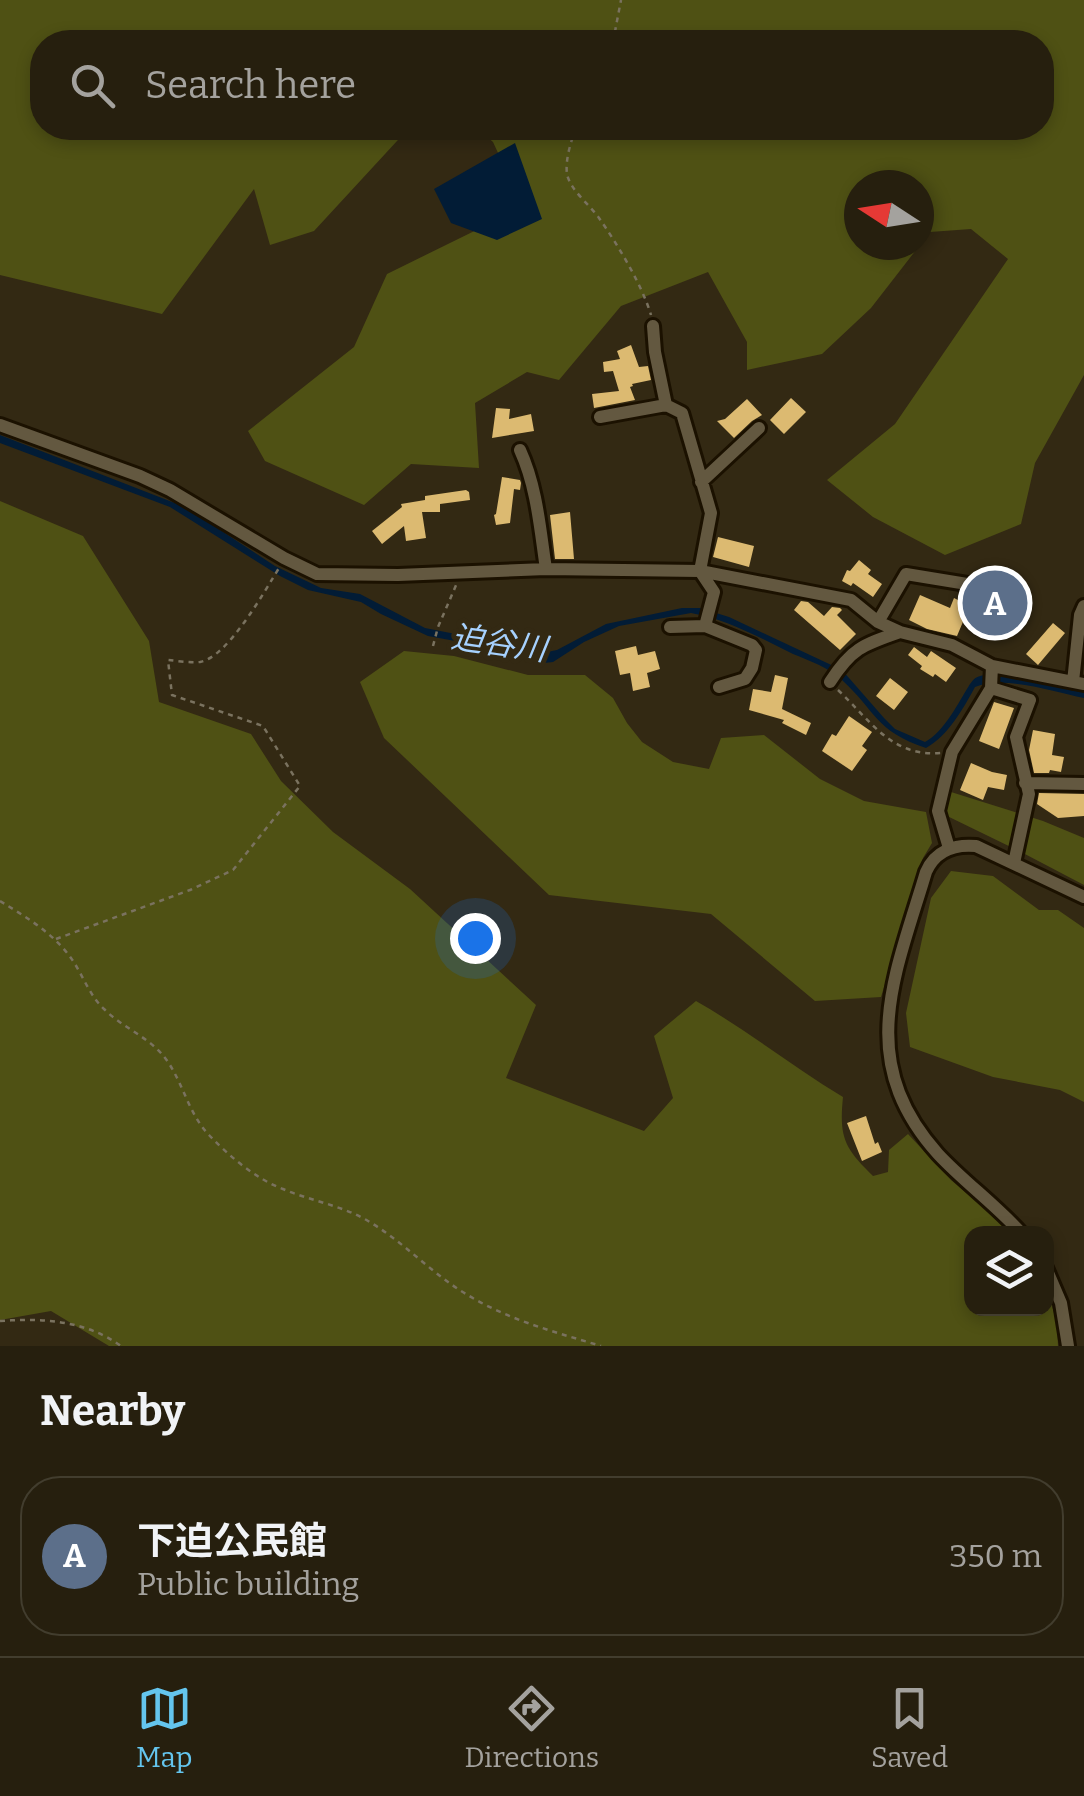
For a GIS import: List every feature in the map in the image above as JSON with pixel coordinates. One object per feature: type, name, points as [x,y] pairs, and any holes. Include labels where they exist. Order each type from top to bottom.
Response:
[{"type":"street","points":[[653,326],[666,405]]},
{"type":"street","points":[[600,418],[666,405],[682,413],[712,513],[700,571],[714,592],[706,624]]},
{"type":"street","points":[[0,424],[170,490],[317,574],[700,571],[851,600],[878,622],[900,632],[952,645],[992,669],[1079,683],[1080,615],[1084,606]]},
{"type":"street","points":[[701,482],[759,428]]},
{"type":"street","points":[[520,450],[537,506],[546,570]]},
{"type":"street","points":[[878,622],[906,574],[967,584]]},
{"type":"street","points":[[670,627],[706,624],[752,645],[756,658],[745,680],[719,687]]},
{"type":"street","points":[[832,680],[852,652],[900,632]]},
{"type":"street","points":[[949,848],[938,811],[952,752],[991,688],[992,669]]},
{"type":"street","points":[[991,688],[1030,700],[1016,736],[1029,794],[1014,863]]},
{"type":"street","points":[[1025,783],[1084,784]]},
{"type":"street","points":[[1014,1226],[935,1150],[896,1089],[887,1044],[894,980],[930,861],[949,848],[976,846],[1084,896]]},
{"type":"street","points":[[1054,1287],[1061,1303],[1068,1346]]},
{"type":"path","points":[[615,30],[620,0]]},
{"type":"path","points":[[572,140],[567,174],[625,262],[650,311],[653,326]]},
{"type":"path","points":[[54,940],[233,870],[300,786],[262,726],[172,694],[168,660],[204,662],[236,636],[282,562]]},
{"type":"path","points":[[433,644],[462,573]]},
{"type":"path","points":[[832,680],[882,735],[902,748],[918,754],[952,752]]},
{"type":"path","points":[[0,901],[48,932],[70,957],[105,1010],[154,1044],[170,1064],[195,1118],[246,1168],[281,1189],[332,1203],[368,1221],[440,1276],[506,1317],[601,1346]]},
{"type":"path","points":[[0,1321],[39,1318],[78,1325],[121,1346]]},
{"type":"shaded area","points":[[0,0],[1084,0],[1084,375],[1035,463],[1021,524],[945,555],[873,517],[827,480],[895,424],[1008,259],[971,229],[934,232],[934,170],[844,170],[844,260],[908,260],[871,308],[822,354],[747,370],[747,342],[708,272],[621,306],[559,380],[527,372],[475,403],[479,468],[411,464],[364,505],[265,461],[248,431],[354,347],[387,274],[523,207],[491,140],[1054,140],[1054,30],[30,30],[30,140],[398,140],[314,231],[270,245],[254,189],[162,314],[0,275]]},
{"type":"shaded area","points":[[0,501],[83,536],[149,641],[159,702],[251,734],[281,781],[333,832],[410,889],[536,1005],[506,1078],[644,1131],[673,1098],[654,1036],[696,1001],[843,1097],[846,1141],[873,1176],[888,1172],[889,1150],[908,1134],[951,1180],[1001,1222],[1005,1226],[964,1226],[964,1316],[1054,1316],[1054,1313],[1058,1346],[109,1346],[51,1311],[0,1320]]},
{"type":"shaded area","points":[[404,651],[454,656],[528,675],[585,675],[613,698],[642,742],[673,762],[709,769],[721,738],[764,735],[820,779],[864,801],[926,812],[932,843],[923,858],[881,997],[815,1001],[711,914],[549,895],[384,738],[360,682]]},
{"type":"shaded area","points":[[951,792],[1084,838],[1084,885],[943,814]]},
{"type":"shaded area","points":[[951,871],[993,876],[1039,910],[1058,910],[1084,928],[1084,1102],[1060,1090],[993,1077],[910,1047],[906,1013],[931,898]]},
{"type":"water","points":[[515,143],[542,219],[497,240],[451,223],[434,189]]},
{"type":"water","name":"迫谷川","points":[[0,435],[185,507],[275,566],[321,588],[360,594],[425,628],[547,652],[606,624],[682,608],[700,608],[729,617],[842,670],[895,729],[925,742],[945,724],[970,684],[981,676],[1018,677],[1084,691],[1084,698],[1014,684],[975,687],[948,729],[926,748],[886,727],[831,671],[743,630],[691,613],[619,626],[553,662],[544,663],[526,654],[428,636],[361,602],[308,590],[170,507],[0,443]]},
{"type":"building","points":[[631,345],[639,367],[648,366],[651,380],[632,384],[635,400],[594,408],[592,394],[619,391],[613,371],[604,372],[603,362],[620,359],[617,351]]},
{"type":"building","points":[[791,398],[806,412],[784,434],[770,420]]},
{"type":"building","points":[[747,399],[762,415],[734,438],[717,421],[725,419]]},
{"type":"building","points":[[496,408],[510,409],[509,419],[531,414],[534,431],[492,438]]},
{"type":"building","points":[[502,477],[521,483],[520,490],[514,489],[510,523],[496,525],[494,515]]},
{"type":"building","points":[[466,490],[470,500],[440,504],[440,512],[422,512],[426,538],[406,541],[404,526],[382,544],[372,531],[401,504]]},
{"type":"building","points":[[570,512],[574,559],[555,559],[550,515]]},
{"type":"building","points":[[718,537],[754,546],[749,567],[713,557]]},
{"type":"building","points":[[859,560],[871,570],[868,574],[882,584],[873,597],[853,583],[851,586],[842,581],[847,570]]},
{"type":"building","points":[[987,571],[1016,591],[983,631],[965,617],[957,636],[909,620],[920,595],[950,608],[954,598],[962,602],[974,591]]},
{"type":"building","points":[[801,601],[824,616],[832,607],[840,608],[837,615],[856,634],[840,650],[794,610]]},
{"type":"building","points":[[1053,623],[1065,633],[1038,665],[1026,654]]},
{"type":"building","points":[[636,646],[638,655],[655,651],[660,669],[647,673],[650,687],[633,691],[630,673],[620,675],[615,651]]},
{"type":"building","points":[[914,647],[927,657],[931,651],[956,668],[946,682],[920,669],[922,666],[908,655]]},
{"type":"building","points":[[775,675],[788,678],[782,709],[811,723],[806,735],[782,723],[784,720],[749,710],[753,689],[771,692]]},
{"type":"building","points":[[890,678],[908,692],[894,710],[876,696]]},
{"type":"building","points":[[994,702],[1014,708],[999,749],[979,741]]},
{"type":"building","points":[[849,716],[872,732],[862,746],[867,750],[852,771],[822,751]]},
{"type":"building","points":[[1033,730],[1055,734],[1052,755],[1064,757],[1061,772],[1034,773],[1029,750]]},
{"type":"building","points":[[971,763],[1007,775],[1004,790],[988,787],[983,800],[960,790]]},
{"type":"building","points":[[1039,793],[1084,794],[1084,816],[1058,818],[1037,804]]},
{"type":"building","points":[[866,1116],[875,1144],[878,1142],[882,1152],[862,1161],[847,1123]]},
{"type":"place","name":"下迫公民館","points":[[995,603]]}]
